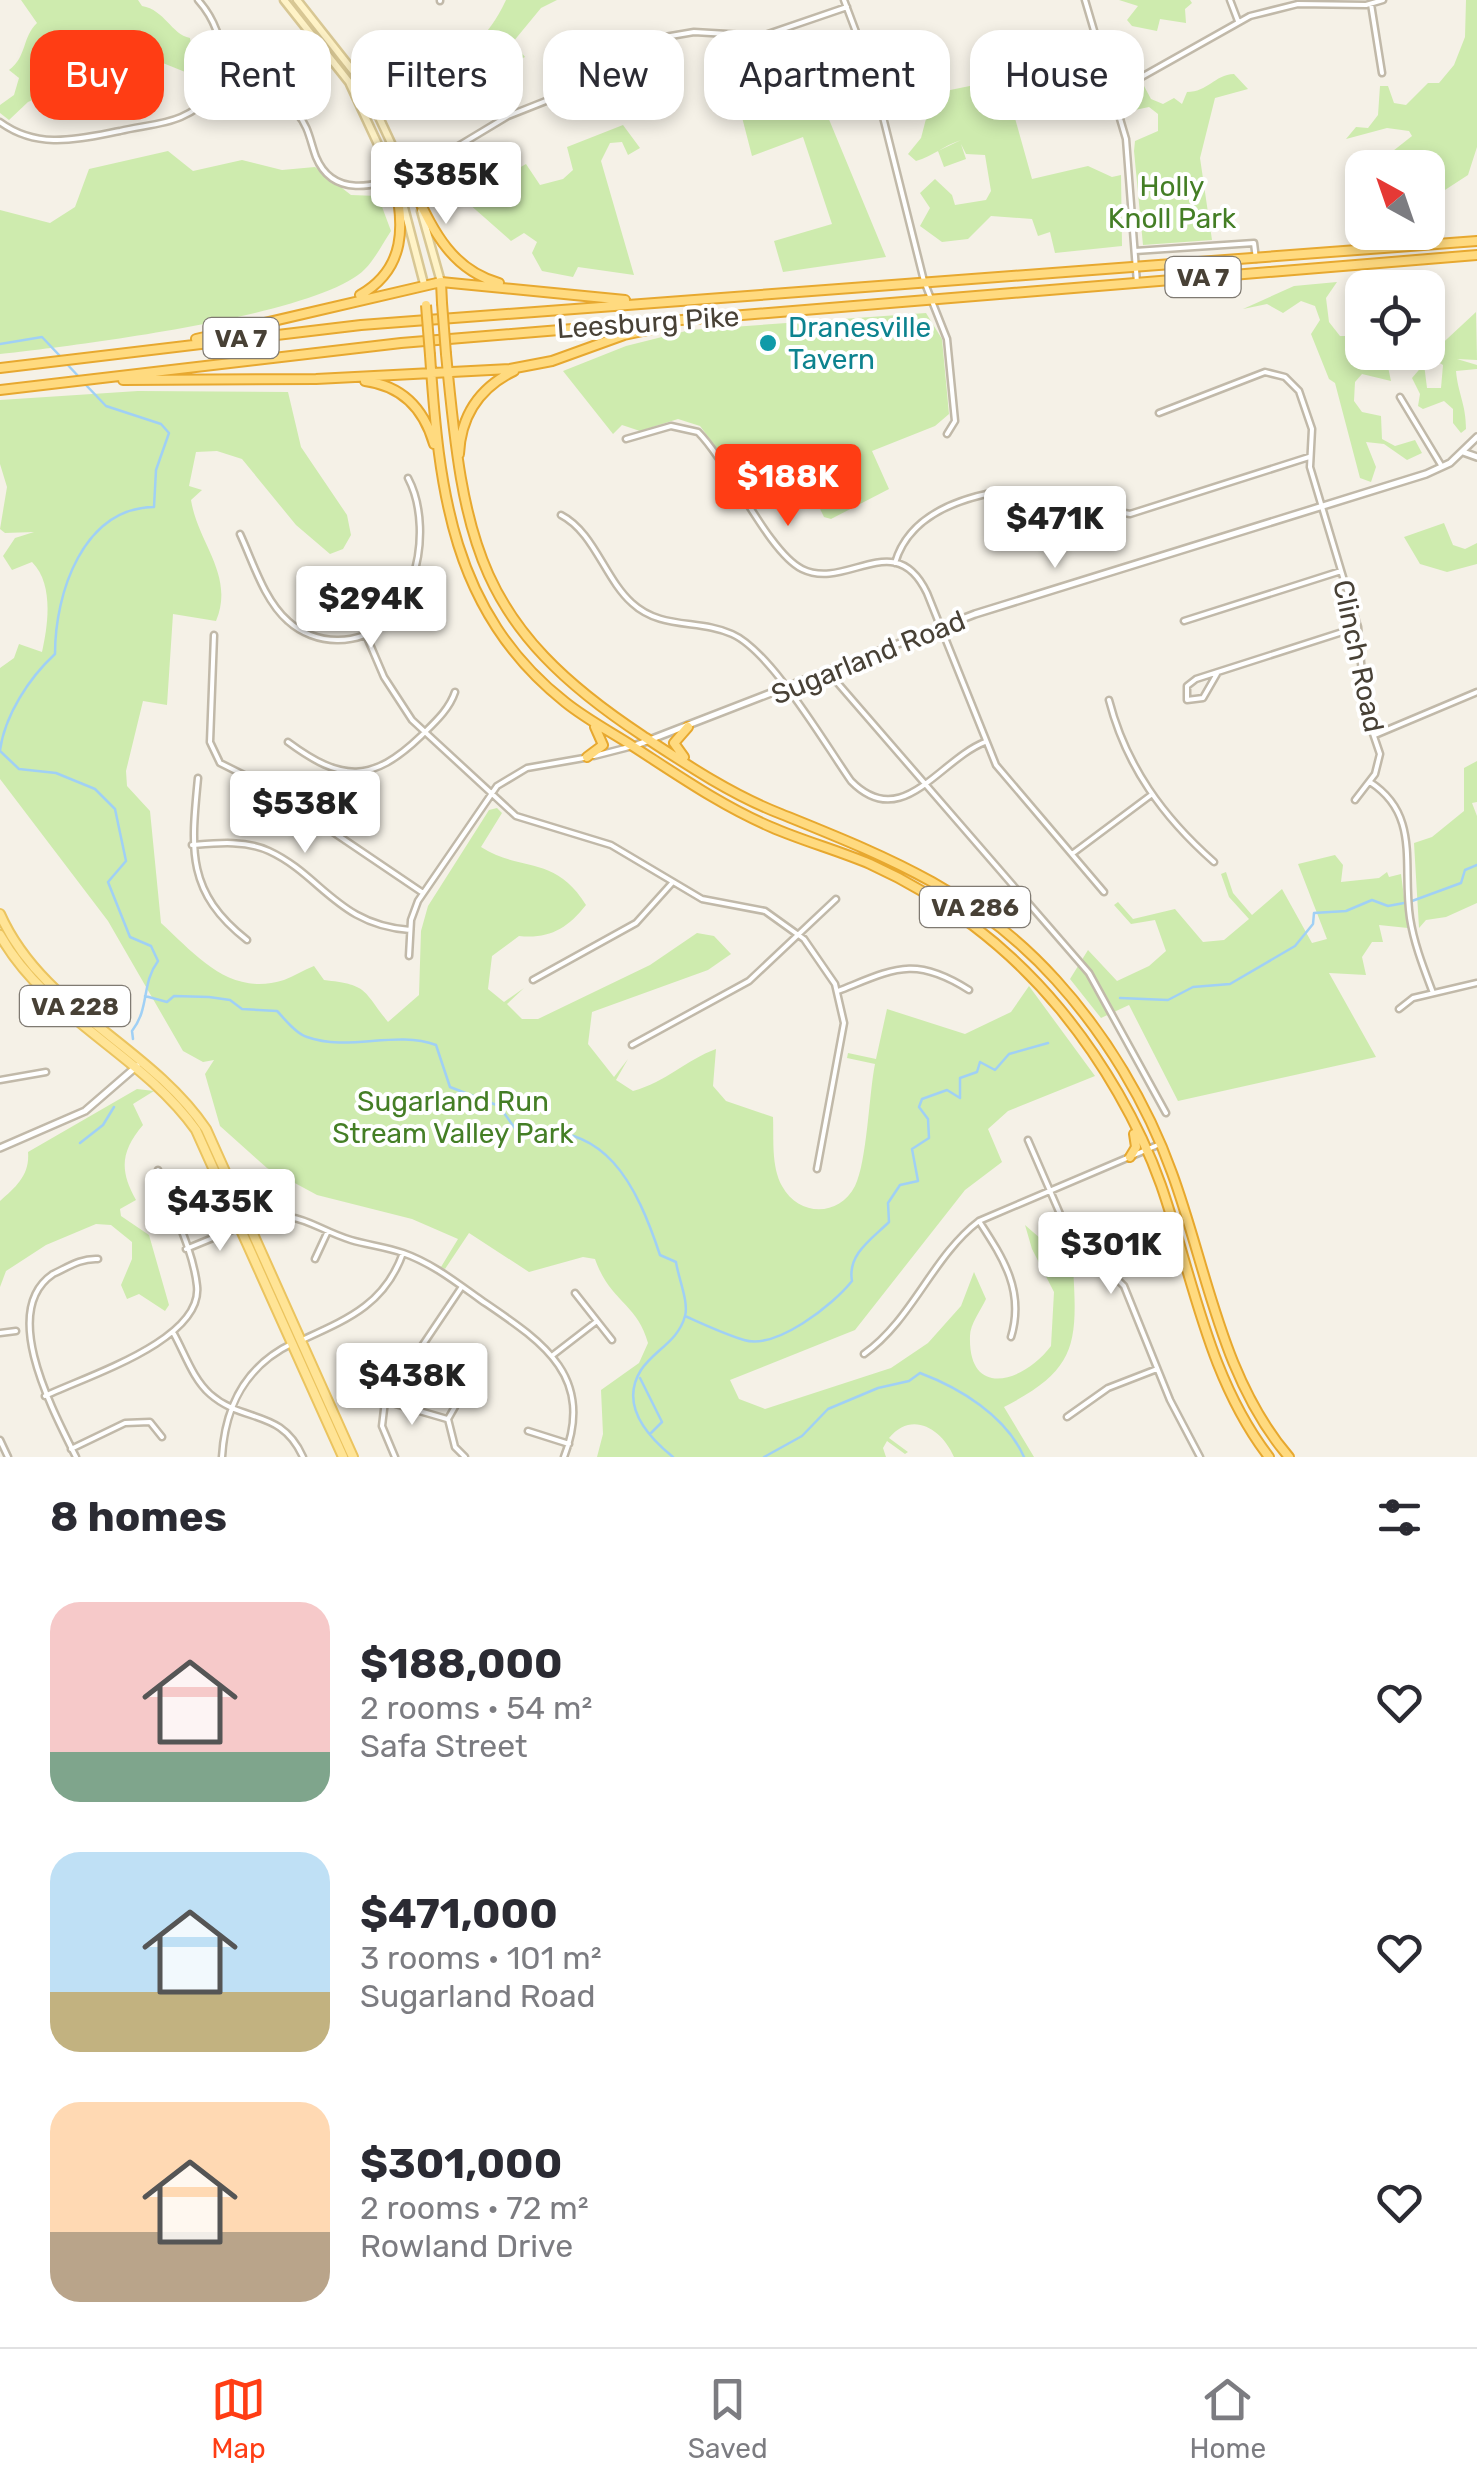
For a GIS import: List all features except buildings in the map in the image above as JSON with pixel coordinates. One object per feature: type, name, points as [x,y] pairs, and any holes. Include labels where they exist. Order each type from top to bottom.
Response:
[{"type":"highway","points":[[338,305],[372,288],[394,261],[403,220],[394,179]]},
{"type":"highway","points":[[411,184],[449,254],[477,275],[513,286]]},
{"type":"highway","name":"Leesburg Pike","points":[[0,368],[299,331],[1477,241]]},
{"type":"highway","name":"Leesburg Pike","points":[[0,390],[401,342],[1477,255]]},
{"type":"highway","points":[[107,355],[236,331],[441,282],[513,286],[611,300],[669,300]]},
{"type":"highway","name":"VA 286","points":[[441,282],[460,473],[484,566],[520,631],[567,682],[703,774],[757,804],[896,860],[937,881],[997,924],[1040,963],[1092,1023],[1160,1144],[1236,1371],[1256,1412],[1289,1457]]},
{"type":"highway","name":"VA 286","points":[[424,284],[439,476],[459,550],[490,616],[530,670],[577,711],[742,814],[867,863],[966,920],[1022,967],[1060,1008],[1108,1076],[1146,1150],[1226,1386],[1269,1457]]},
{"type":"highway","points":[[460,473],[462,430],[472,406],[492,384],[526,366],[634,332],[708,318]]},
{"type":"highway","points":[[94,380],[316,379],[526,366]]},
{"type":"highway","points":[[316,379],[379,383],[406,397],[428,426],[439,476]]},
{"type":"highway","points":[[577,711],[603,737],[601,748],[587,757]]},
{"type":"highway","points":[[688,727],[675,738],[675,746],[703,774]]},
{"type":"highway","points":[[1130,1157],[1136,1147],[1133,1125]]},
{"type":"main road","points":[[284,0],[340,69],[394,179],[414,230],[424,284]]},
{"type":"main road","points":[[297,0],[364,85],[411,184],[441,282]]},
{"type":"main road","name":"VA 228","points":[[0,914],[42,977],[138,1065],[196,1130],[246,1225],[353,1457]]},
{"type":"main road","name":"VA 228","points":[[0,935],[44,993],[138,1065]]},
{"type":"main road","name":"VA 228","points":[[298,1341],[343,1457]]},
{"type":"street","points":[[198,0],[217,30]]},
{"type":"street","points":[[844,0],[873,77],[924,281],[949,348],[954,421],[946,434]]},
{"type":"street","points":[[1085,0],[1094,30]]},
{"type":"street","points":[[1230,0],[1238,21]]},
{"type":"street","points":[[1144,74],[1238,21],[1298,4],[1370,4],[1383,0]]},
{"type":"street","points":[[1370,4],[1382,73]]},
{"type":"street","points":[[424,166],[508,116],[604,78],[659,38],[694,32],[762,36],[847,7]]},
{"type":"street","points":[[0,122],[31,138],[72,140],[184,116]]},
{"type":"street","points":[[302,120],[321,166],[339,182],[369,187],[406,174]]},
{"type":"street","points":[[1120,120],[1126,139],[1137,282]]},
{"type":"street","points":[[1135,251],[1254,243],[1256,259]]},
{"type":"street","points":[[1213,246],[1214,262]]},
{"type":"street","name":"Clinch Road","points":[[1159,413],[1265,372],[1284,377],[1298,391],[1312,429],[1309,457],[1358,627],[1365,710],[1380,760],[1370,782]]},
{"type":"street","points":[[1400,397],[1442,467]]},
{"type":"street","points":[[626,440],[672,426],[698,432],[782,550],[800,568],[830,574],[869,562],[895,563],[920,580],[984,742],[1003,774],[1104,892]]},
{"type":"street","name":"Sugarland Road","points":[[409,956],[410,930],[422,893],[490,794],[518,772],[633,746],[940,628],[1442,467],[1477,437]]},
{"type":"street","points":[[1463,452],[1477,457]]},
{"type":"street","points":[[1114,511],[1130,514],[1309,457]]},
{"type":"street","points":[[240,534],[272,601],[288,622],[330,640],[366,634],[399,609],[413,578],[418,541],[414,495],[408,478]]},
{"type":"street","points":[[895,563],[902,541],[926,519],[951,505],[996,492]]},
{"type":"street","points":[[561,515],[574,524],[633,604],[658,619],[715,628],[742,639],[863,792],[893,800],[926,784],[984,742]]},
{"type":"street","points":[[1184,621],[1341,571]]},
{"type":"street","points":[[1218,672],[1203,698],[1187,700],[1187,686],[1218,672],[1358,627]]},
{"type":"street","points":[[366,634],[393,693],[424,733],[490,794],[525,820],[611,845],[672,883],[712,902],[766,911],[800,934],[838,991],[844,1034],[817,1168]]},
{"type":"street","points":[[214,635],[210,742],[216,758],[262,784],[422,893]]},
{"type":"street","points":[[829,673],[1089,973],[1166,1113]]},
{"type":"street","points":[[288,742],[329,768],[358,773],[392,762],[448,707],[455,692]]},
{"type":"street","points":[[1375,735],[1477,692]]},
{"type":"street","points":[[1109,700],[1128,753],[1151,795],[1214,862]]},
{"type":"street","points":[[198,778],[192,845],[202,892],[222,921],[247,940]]},
{"type":"street","points":[[1356,800],[1370,782],[1394,801],[1403,818],[1410,921],[1433,994]]},
{"type":"street","points":[[1072,854],[1151,795]]},
{"type":"street","points":[[192,845],[228,842],[270,851],[340,906],[379,924],[410,930]]},
{"type":"street","points":[[533,980],[636,924],[672,883]]},
{"type":"street","points":[[632,1045],[734,991],[836,899]]},
{"type":"street","points":[[838,991],[914,966],[938,972],[968,990]]},
{"type":"street","points":[[1400,1009],[1413,998],[1477,982]]},
{"type":"street","points":[[0,1148],[85,1111],[138,1065]]},
{"type":"street","points":[[0,1080],[46,1072]]},
{"type":"street","points":[[1028,1140],[1074,1239],[1124,1286],[1157,1369],[1200,1457]]},
{"type":"street","points":[[864,1354],[900,1324],[960,1239],[979,1221],[1160,1144]]},
{"type":"street","points":[[45,1396],[174,1334],[186,1324],[196,1302],[196,1280],[158,1170]]},
{"type":"street","points":[[186,1250],[246,1225],[290,1215],[328,1231],[403,1252],[462,1286],[553,1354],[573,1401],[564,1457]]},
{"type":"street","points":[[979,1221],[1014,1284],[1016,1306],[1011,1337]]},
{"type":"street","points":[[315,1260],[328,1231]]},
{"type":"street","points":[[222,1457],[231,1407],[254,1370],[298,1341],[356,1315],[376,1301],[395,1274],[403,1252]]},
{"type":"street","points":[[26,1292],[81,1260],[98,1260]]},
{"type":"street","points":[[394,1457],[382,1426],[384,1401],[462,1286]]},
{"type":"street","points":[[576,1293],[612,1340]]},
{"type":"street","points":[[553,1354],[596,1320]]},
{"type":"street","points":[[15,1323],[17,1339]]},
{"type":"street","points":[[0,1333],[16,1331]]},
{"type":"street","points":[[174,1334],[200,1383],[231,1407],[282,1426],[303,1457]]},
{"type":"street","points":[[28,1362],[76,1457]]},
{"type":"street","points":[[1067,1417],[1108,1388],[1157,1369]]},
{"type":"street","points":[[465,1457],[455,1447],[448,1419],[468,1382],[480,1374]]},
{"type":"street","points":[[384,1401],[448,1419]]},
{"type":"street","points":[[72,1449],[131,1421],[150,1422],[162,1437]]},
{"type":"street","points":[[528,1431],[569,1444]]},
{"type":"street","points":[[0,1440],[8,1457]]},
{"type":"green space","points":[[21,0],[138,0],[184,36],[184,72],[164,63],[164,30],[32,30],[37,23]]},
{"type":"green space","points":[[506,0],[557,0],[541,8],[523,30],[487,30]]},
{"type":"green space","points":[[1119,0],[1192,3],[1185,9],[1186,23],[1160,19],[1157,31],[1132,26],[1127,20],[1138,6]]},
{"type":"green space","points":[[1466,0],[1477,0],[1477,147],[1468,175],[1445,190],[1445,150],[1394,150],[1412,136],[1409,131],[1387,128],[1346,139],[1356,127],[1368,128],[1378,115],[1380,86],[1388,86],[1394,103],[1406,105],[1428,83],[1439,83],[1454,65],[1465,37]]},
{"type":"green space","points":[[29,34],[30,101],[9,120],[0,113],[0,105],[14,95],[19,78],[9,70],[19,59]]},
{"type":"green space","name":"Holly Knoll Park","points":[[1234,74],[1248,89],[1215,98],[1200,158],[1212,240],[1143,245],[1135,141],[1158,131],[1158,114],[1144,108],[1144,86],[1151,99],[1163,104],[1174,98],[1182,104],[1187,92]]},
{"type":"green space","points":[[970,86],[970,120],[1015,120],[1032,179],[1088,166],[1112,177],[1121,175],[1122,246],[1055,253],[1050,232],[1038,236],[1032,219],[991,216],[968,239],[942,242],[920,226],[930,208],[920,193],[935,179],[952,195],[955,205],[986,200],[991,191],[985,155],[966,154],[961,144],[966,159],[944,167],[938,151],[961,140],[916,161],[908,154],[921,138],[926,120],[950,120],[950,90]]},
{"type":"green space","points":[[743,120],[829,120],[886,257],[783,272],[774,241],[832,224],[803,137],[752,156]]},
{"type":"green space","points":[[623,125],[640,148],[628,155],[622,142],[610,143],[601,161],[634,275],[578,267],[573,277],[542,271],[532,253],[537,242],[524,233],[511,241],[468,203],[434,181],[437,169],[446,162],[458,187],[477,192],[526,164],[540,185],[563,179],[573,170],[567,147]]},
{"type":"green space","points":[[168,151],[193,171],[242,160],[282,170],[315,167],[351,195],[378,196],[391,231],[365,269],[339,286],[299,301],[192,326],[0,354],[0,210],[50,223],[75,207],[89,169]]},
{"type":"green space","points":[[1337,282],[1326,298],[1329,322],[1340,336],[1345,336],[1345,370],[1389,370],[1391,381],[1362,374],[1355,382],[1354,401],[1362,412],[1381,416],[1382,439],[1395,446],[1415,440],[1422,453],[1407,460],[1384,444],[1366,442],[1376,467],[1371,482],[1360,478],[1335,383],[1329,379],[1311,334],[1320,320],[1315,306],[1301,301],[1283,313],[1267,304],[1243,309],[1294,286]]},
{"type":"green space","points":[[1476,312],[1477,360],[1457,359],[1477,365],[1477,369],[1456,371],[1466,420],[1466,429],[1461,433],[1453,423],[1453,409],[1444,401],[1423,409],[1418,406],[1420,394],[1412,378],[1419,370],[1425,370],[1427,388],[1441,388],[1445,341]]},
{"type":"green space","points":[[926,313],[942,339],[949,414],[935,426],[872,451],[889,489],[831,519],[824,517],[793,454],[745,486],[700,426],[678,419],[640,431],[622,425],[613,434],[563,371],[626,346],[690,330]]},
{"type":"green space","name":"Sugarland Run Stream Valley Park","points":[[138,391],[288,392],[301,447],[347,515],[351,535],[343,549],[330,554],[296,525],[242,459],[217,451],[196,452],[189,486],[202,490],[191,500],[218,574],[221,604],[216,621],[173,614],[167,705],[143,701],[126,771],[127,786],[150,811],[161,923],[202,960],[231,978],[265,984],[314,966],[324,980],[363,991],[388,1022],[419,995],[421,931],[428,906],[489,810],[497,808],[502,813],[481,847],[562,878],[586,905],[557,931],[519,936],[492,956],[488,989],[504,1002],[524,988],[507,1004],[522,1019],[538,1019],[650,965],[697,933],[714,936],[731,954],[708,970],[592,1012],[588,1044],[614,1077],[628,1059],[616,1080],[633,1091],[716,1049],[713,1086],[726,1101],[773,1117],[775,1161],[782,1186],[798,1203],[819,1209],[829,1208],[848,1196],[859,1175],[875,1064],[847,1058],[848,1053],[876,1059],[887,1009],[965,1034],[1011,1012],[1029,986],[1095,1076],[1008,1111],[988,1129],[1002,1162],[965,1190],[855,1330],[730,1380],[739,1399],[765,1409],[891,1368],[928,1343],[961,1306],[974,1272],[986,1299],[970,1331],[972,1356],[978,1370],[988,1377],[1000,1378],[1027,1369],[1051,1346],[1054,1292],[1032,1249],[1025,1225],[1073,1267],[1074,1317],[1067,1353],[1046,1381],[1004,1407],[1034,1457],[954,1457],[942,1438],[917,1424],[907,1425],[889,1438],[908,1452],[905,1454],[887,1441],[883,1448],[886,1457],[597,1457],[603,1434],[601,1390],[639,1363],[648,1343],[637,1319],[608,1285],[595,1259],[583,1257],[529,1272],[469,1233],[445,1269],[441,1267],[458,1239],[412,1219],[317,1195],[267,1168],[220,1126],[205,1074],[214,1060],[203,1062],[183,1051],[108,921],[0,779],[0,668],[14,658],[19,644],[42,652],[48,605],[44,582],[32,562],[12,570],[3,556],[15,538],[34,532],[5,533],[0,529],[7,487],[0,464],[0,400]]},
{"type":"green space","points":[[1444,523],[1453,545],[1465,549],[1477,543],[1477,564],[1447,572],[1420,564],[1404,537]]},
{"type":"green space","points":[[1477,761],[1477,802],[1472,803],[1477,816],[1477,903],[1446,917],[1426,920],[1419,928],[1414,843],[1432,837],[1464,811],[1464,768]]},
{"type":"green space","points":[[1335,855],[1343,865],[1341,882],[1379,878],[1387,872],[1389,877],[1401,874],[1408,928],[1379,925],[1383,942],[1372,942],[1362,957],[1366,975],[1329,973],[1376,1057],[1178,1101],[1129,1005],[1101,1018],[1070,979],[1088,950],[1117,981],[1149,966],[1166,951],[1155,920],[1131,924],[1114,905],[1118,902],[1133,919],[1175,909],[1203,942],[1224,940],[1249,919],[1229,897],[1221,874],[1226,872],[1233,893],[1252,915],[1282,889],[1312,943],[1327,939],[1298,864]]},
{"type":"green space","points":[[137,1089],[154,1091],[133,1104],[143,1125],[130,1143],[125,1170],[136,1200],[120,1209],[121,1216],[149,1235],[169,1305],[165,1311],[139,1294],[127,1299],[121,1285],[132,1259],[132,1242],[111,1225],[96,1224],[46,1245],[6,1271],[0,1287],[0,1201],[24,1174],[28,1152]]},
{"type":"waterway","points":[[0,344],[42,337],[60,356]]},
{"type":"waterway","points":[[65,362],[80,378]]},
{"type":"waterway","points":[[0,750],[20,698],[55,654],[60,605],[78,558],[91,538],[109,522],[129,511],[154,507],[156,470],[169,433],[161,424],[106,406],[85,384]]},
{"type":"waterway","points":[[0,751],[19,769],[56,773],[95,789],[115,809],[126,861],[108,882],[130,937],[151,946],[158,961],[132,1031],[133,1039]]},
{"type":"waterway","points":[[1412,901],[1461,883],[1465,870],[1477,865]]},
{"type":"waterway","points":[[1120,998],[1168,1000],[1193,987],[1230,984],[1295,946],[1313,924],[1314,913],[1346,911],[1372,900],[1388,906],[1404,903]]},
{"type":"waterway","points":[[145,996],[167,1002],[174,996],[209,997],[230,1000],[242,1009],[277,1011],[299,1033],[323,1041],[404,1040],[436,1045],[450,1087],[499,1106],[519,1134],[549,1131],[574,1136],[613,1162],[640,1205],[660,1255],[676,1262],[684,1297],[682,1325],[641,1370],[633,1395],[639,1419],[673,1457]]},
{"type":"waterway","points":[[685,1316],[737,1338],[757,1341],[787,1332],[818,1313],[852,1281],[853,1263],[889,1222],[888,1203],[900,1185],[918,1181],[912,1149],[929,1138],[928,1119],[919,1107],[922,1099],[947,1090],[960,1098],[960,1078],[977,1072],[980,1062],[995,1070],[1009,1054],[1048,1043]]},
{"type":"waterway","points":[[80,1143],[103,1125],[114,1107]]},
{"type":"waterway","points":[[764,1457],[802,1436],[828,1409],[878,1388],[909,1381],[920,1373],[951,1387],[994,1416],[1024,1457]]},
{"type":"waterway","points":[[640,1378],[662,1422],[650,1434]]},
{"type":"place","name":"Dranesville Tavern","points":[[768,343]]}]
